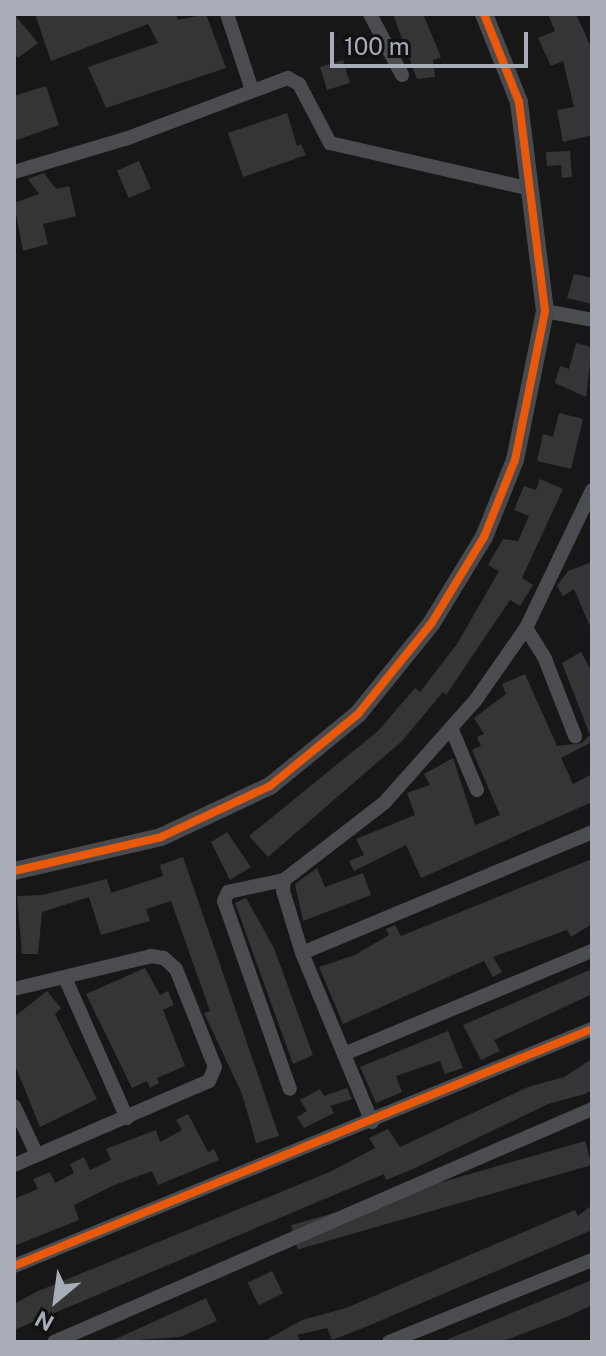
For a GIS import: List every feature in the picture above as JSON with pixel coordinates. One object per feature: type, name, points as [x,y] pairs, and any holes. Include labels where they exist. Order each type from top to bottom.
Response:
[{"type":"street","points":[[227,14],[252,90]]},
{"type":"street","points":[[370,14],[402,75]]},
{"type":"street","points":[[14,871],[161,837],[270,786],[358,714],[431,624],[484,537],[515,460],[545,311],[519,102],[484,14]]},
{"type":"street","points":[[14,172],[128,138],[252,90],[294,80],[322,135],[340,147],[531,189]]},
{"type":"street","points":[[545,311],[592,320]]},
{"type":"street","points":[[290,1089],[224,901],[228,892],[284,880],[384,803],[452,730],[526,628],[591,499]]},
{"type":"street","points":[[526,628],[545,659],[575,736]]},
{"type":"street","points":[[452,730],[477,790]]},
{"type":"street","points":[[302,953],[592,832]]},
{"type":"street","points":[[284,880],[283,891],[302,953],[372,1122]]},
{"type":"street","points":[[344,1054],[592,951]]},
{"type":"street","points":[[14,989],[66,980],[151,956],[176,969],[215,1075],[127,1118],[14,1165]]},
{"type":"street","points":[[66,980],[127,1118]]},
{"type":"street","points":[[14,1266],[372,1122],[592,1029]]},
{"type":"street","points":[[14,1106],[37,1155]]},
{"type":"street","points":[[54,1342],[592,1109]]},
{"type":"street","points":[[389,1342],[592,1260]]},
{"type":"building","points":[[14,14],[38,43],[18,58],[14,53]]},
{"type":"building","points":[[35,14],[176,14],[178,20],[206,14],[226,68],[106,108],[88,67],[158,43],[148,24],[51,61]]},
{"type":"building","points":[[393,14],[423,14],[441,57],[433,60],[435,77],[417,79]]},
{"type":"building","points":[[548,14],[576,14],[592,49],[592,135],[563,142],[557,110],[574,107],[563,61],[551,66],[538,38],[555,31]]},
{"type":"building","points":[[343,60],[350,83],[327,90],[320,67]]},
{"type":"building","points":[[46,86],[59,125],[14,141],[14,96]]},
{"type":"building","points":[[287,113],[297,146],[301,144],[306,155],[243,177],[228,133]]},
{"type":"building","points":[[570,151],[572,177],[562,178],[561,165],[547,166],[546,152]]},
{"type":"building","points":[[139,161],[151,189],[129,198],[117,170]]},
{"type":"building","points":[[44,173],[56,189],[69,186],[76,216],[43,224],[48,244],[23,251],[14,203],[39,194],[28,179]]},
{"type":"building","points":[[574,274],[592,278],[592,304],[567,298]]},
{"type":"building","points":[[576,343],[592,347],[586,397],[555,383],[560,366],[569,369]]},
{"type":"building","points":[[559,413],[583,419],[571,469],[537,461],[543,434],[553,437]]},
{"type":"building","points":[[540,479],[563,489],[522,578],[533,585],[520,606],[510,600],[446,695],[443,692],[402,741],[268,857],[249,836],[378,731],[415,688],[420,692],[457,644],[499,571],[488,565],[503,539],[518,541],[529,516],[514,510],[524,486],[536,490]]},
{"type":"building","points":[[592,562],[592,631],[574,589],[563,596],[557,586],[568,571]]},
{"type":"building","points":[[581,652],[592,672],[592,742],[561,758],[573,784],[592,774],[592,802],[421,878],[406,845],[354,871],[349,861],[364,855],[356,839],[415,815],[407,793],[430,785],[424,774],[453,758],[475,825],[500,815],[472,750],[481,746],[477,737],[484,734],[474,718],[506,694],[502,684],[525,674],[557,746],[582,743],[590,735],[562,663]]},
{"type":"building","points":[[227,832],[251,867],[230,880],[211,842]]},
{"type":"building","points":[[183,857],[279,1136],[256,1143],[242,1094],[204,1013],[210,1011],[171,901],[146,909],[150,921],[101,935],[89,897],[42,912],[38,954],[22,954],[17,896],[42,895],[107,879],[111,893],[163,876],[160,865]]},
{"type":"building","points":[[592,859],[592,924],[571,937],[567,930],[493,957],[502,972],[493,977],[484,961],[343,1024],[319,967],[355,955],[389,935],[386,929],[395,925],[401,936]]},
{"type":"building","points":[[317,868],[325,887],[363,873],[371,895],[303,921],[295,884]]},
{"type":"building","points":[[246,898],[274,948],[313,1055],[293,1064],[235,903]]},
{"type":"building","points":[[145,968],[160,995],[168,991],[174,1005],[163,1010],[185,1066],[157,1078],[159,1083],[150,1088],[147,1081],[132,1088],[86,994]]},
{"type":"building","points":[[592,969],[592,994],[494,1040],[500,1051],[481,1060],[463,1025]]},
{"type":"building","points":[[47,991],[61,1008],[55,1014],[97,1099],[40,1127],[14,1063],[14,1017]]},
{"type":"building","points":[[448,1031],[463,1068],[445,1074],[440,1061],[396,1076],[402,1092],[376,1103],[360,1067]]},
{"type":"building","points":[[592,1059],[592,1090],[585,1094],[548,1104],[413,1169],[386,1180],[384,1174],[14,1330],[14,1304],[36,1292],[332,1171],[375,1148],[369,1138],[388,1129],[400,1147],[528,1087],[564,1077]]},
{"type":"building","points":[[347,1088],[352,1099],[330,1106],[334,1113],[304,1128],[297,1117],[307,1111],[300,1100],[320,1089],[324,1096]]},
{"type":"building","points":[[188,1114],[208,1152],[214,1149],[219,1160],[158,1185],[152,1171],[112,1186],[74,1205],[79,1220],[14,1246],[14,1199],[38,1189],[33,1179],[50,1172],[55,1183],[74,1173],[70,1164],[84,1157],[90,1170],[111,1160],[106,1149],[156,1130],[160,1142],[182,1130],[176,1120]]},
{"type":"building","points":[[585,1141],[592,1165],[298,1249],[291,1225]]},
{"type":"building","points":[[592,1205],[592,1230],[368,1326],[332,1340],[327,1328],[297,1335],[301,1342],[263,1342],[302,1320],[346,1308],[575,1210],[578,1216]]},
{"type":"building","points":[[272,1271],[283,1293],[259,1305],[248,1283]]},
{"type":"building","points":[[592,1280],[592,1305],[569,1316],[501,1342],[441,1342]]},
{"type":"building","points":[[206,1298],[217,1321],[180,1337],[109,1342]]},
{"type":"cycle path","points":[[14,871],[161,837],[270,786],[358,714],[431,624],[484,537],[515,460],[545,311],[519,102],[484,14]]},
{"type":"cycle path","points":[[14,1266],[592,1029]]}]
